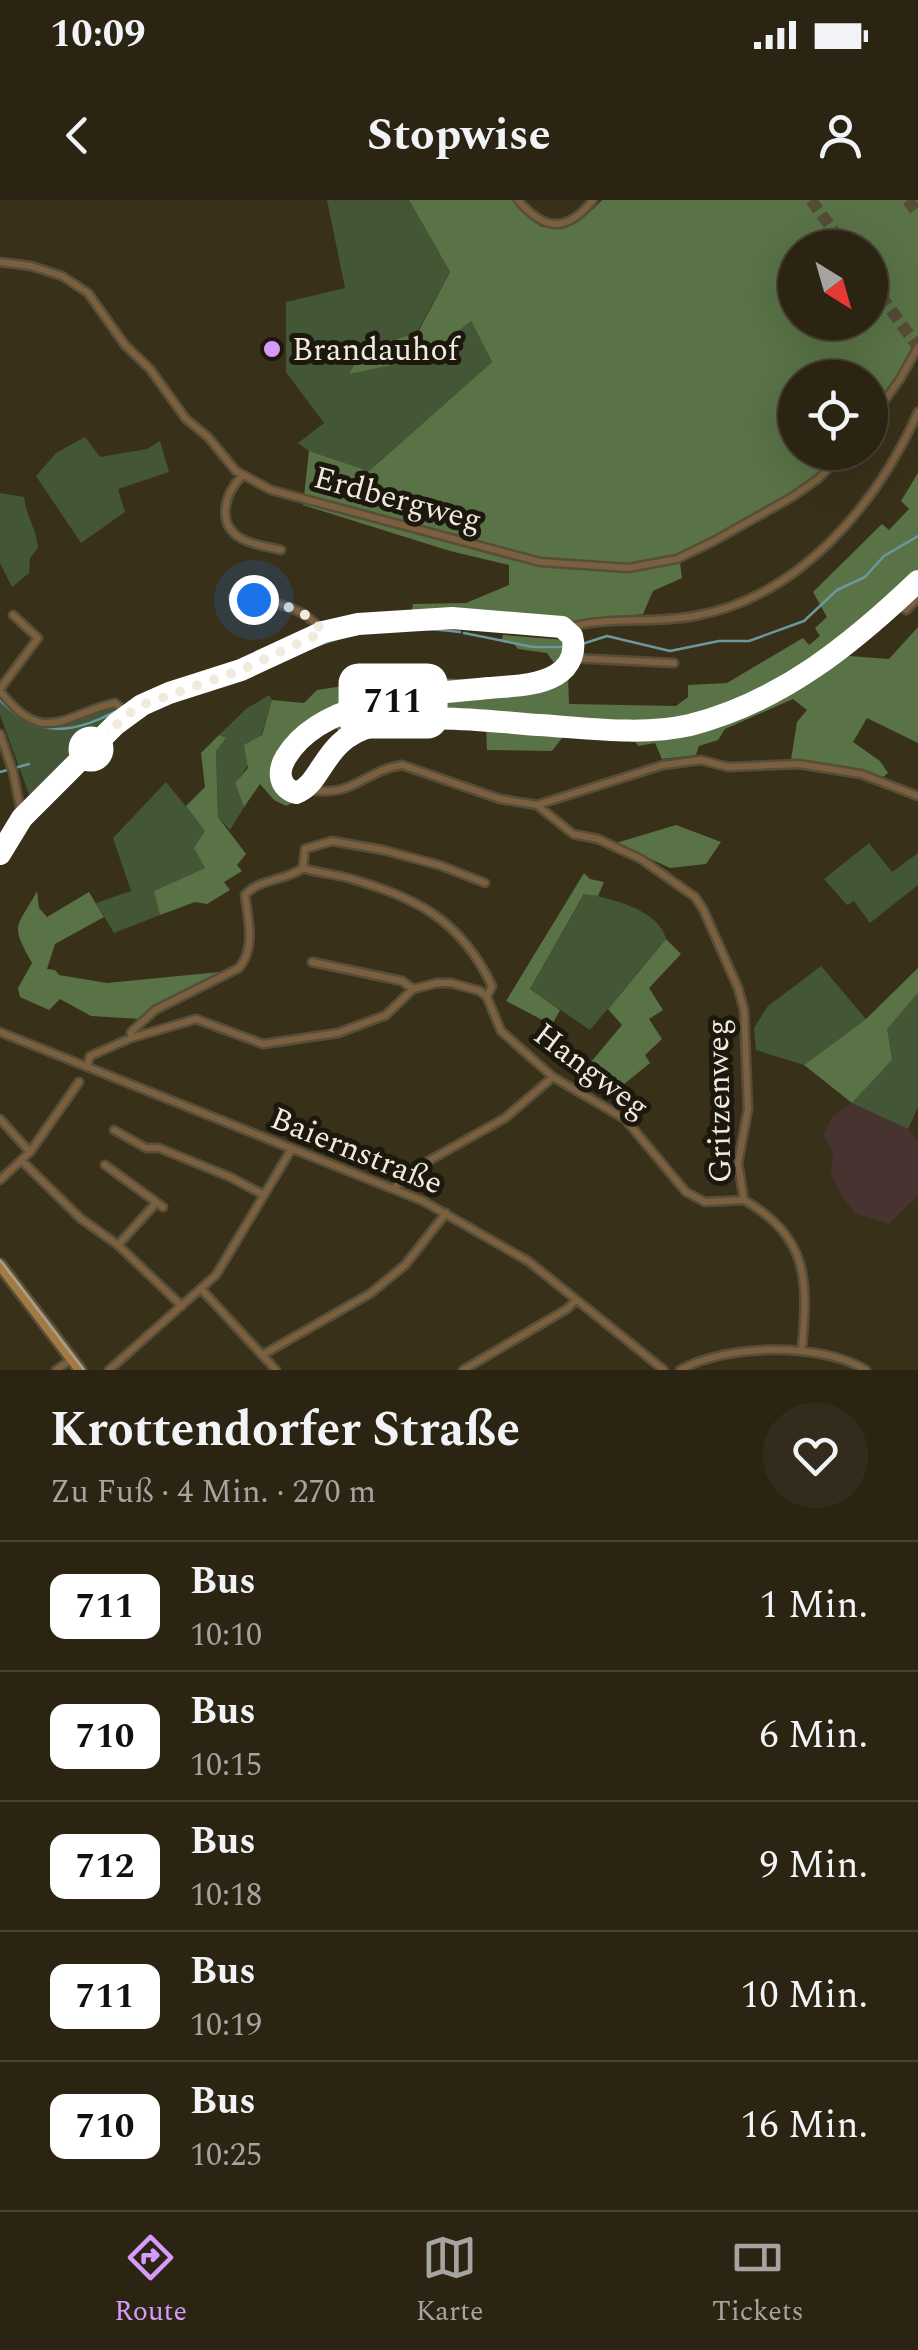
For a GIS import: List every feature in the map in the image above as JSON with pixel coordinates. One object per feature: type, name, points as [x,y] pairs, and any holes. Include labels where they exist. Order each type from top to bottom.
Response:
[{"type":"main road","points":[[0,854],[22,818],[122,708],[241,670],[323,632],[388,619],[452,618],[568,632],[572,655],[562,670],[542,682],[362,706],[332,716],[310,730],[282,765],[281,780],[287,790],[296,793],[306,789],[340,741],[368,726],[388,722],[441,719],[633,730],[692,724],[804,676],[918,584]]},
{"type":"main road","points":[[0,1265],[80,1370]]},
{"type":"street","points":[[518,200],[544,223],[556,225],[580,215],[593,200]]},
{"type":"street","name":"Erdbergweg","points":[[0,262],[62,276],[88,293],[125,346],[150,369],[186,420],[208,437],[242,476],[271,490],[520,558],[564,566],[628,568],[678,559],[792,498],[827,470]]},
{"type":"street","points":[[888,396],[918,347]]},
{"type":"street","points":[[568,632],[611,620],[696,616],[740,603],[779,582],[856,516],[898,455],[918,412]]},
{"type":"street","points":[[242,476],[226,497],[228,524],[245,540],[282,550]]},
{"type":"street","points":[[918,584],[904,608],[918,598]]},
{"type":"street","points":[[233,597],[297,610],[323,632]]},
{"type":"street","points":[[13,616],[38,638],[0,690],[24,716],[50,724],[122,708]]},
{"type":"street","points":[[572,655],[674,663]]},
{"type":"street","points":[[0,734],[22,818]]},
{"type":"street","points":[[306,789],[340,792],[402,764],[500,799],[537,804],[662,764],[701,760],[728,767],[799,764],[861,774],[918,796]]},
{"type":"street","name":"Gritzenweg","points":[[537,804],[573,834],[598,838],[641,859],[695,898],[703,909],[744,1010],[748,1109],[738,1164],[744,1200],[774,1221],[797,1252],[806,1280],[802,1348]]},
{"type":"street","points":[[132,1038],[131,1032],[156,1010],[240,968],[250,938],[245,895],[250,888],[303,868],[306,850],[332,840],[440,864],[485,883]]},
{"type":"street","name":"Hangweg","points":[[303,868],[348,878],[438,915],[466,940],[483,967],[492,986],[487,997],[501,1031],[553,1077],[566,1081],[625,1119],[673,1179],[694,1198],[713,1202],[744,1200]]},
{"type":"street","points":[[312,962],[402,981],[413,989]]},
{"type":"street","points":[[87,1067],[90,1056],[132,1038],[196,1019],[263,1044],[338,1033],[386,1014],[413,989],[437,982],[480,991],[487,997]]},
{"type":"street","name":"Baiernstraße","points":[[0,1032],[394,1188],[446,1213],[528,1261],[664,1370]]},
{"type":"street","points":[[394,1188],[430,1160],[505,1118],[553,1077]]},
{"type":"street","points":[[0,1180],[30,1152],[79,1082]]},
{"type":"street","points":[[0,1119],[30,1152]]},
{"type":"street","points":[[114,1130],[146,1148],[159,1148],[264,1194]]},
{"type":"street","points":[[109,1370],[216,1274],[291,1150]]},
{"type":"street","points":[[22,1161],[80,1218],[118,1246],[182,1306]]},
{"type":"street","points":[[105,1165],[160,1205],[118,1246]]},
{"type":"street","points":[[264,1354],[371,1293],[405,1265],[446,1213]]},
{"type":"street","points":[[202,1290],[276,1370]]},
{"type":"street","points":[[463,1370],[576,1300]]},
{"type":"street","points":[[680,1370],[706,1360],[766,1348],[802,1348],[866,1370]]},
{"type":"street","points":[[56,1370],[72,1359]]},
{"type":"shaded area","points":[[852,1103],[908,1129],[918,1141],[918,1195],[889,1224],[855,1213],[831,1174],[833,1152],[823,1135],[833,1116]]},
{"type":"green space","points":[[327,200],[409,200],[450,272],[417,332],[363,350],[350,373],[425,358],[471,321],[492,362],[369,471],[309,451],[298,443],[324,423],[286,372],[286,302],[345,288]]},
{"type":"green space","points":[[409,200],[513,200],[541,227],[575,222],[602,200],[918,200],[918,342],[898,378],[888,392],[888,360],[778,360],[778,470],[822,470],[784,497],[679,555],[682,578],[653,591],[643,614],[569,622],[499,620],[412,610],[413,604],[466,603],[509,585],[509,565],[450,551],[303,505],[309,451],[369,471],[492,362],[471,321],[425,358],[349,374],[363,350],[418,332],[450,272]]},
{"type":"green space","points":[[85,437],[100,457],[147,449],[160,441],[169,472],[118,489],[125,512],[81,543],[36,476],[56,453]]},
{"type":"green space","points":[[918,473],[918,574],[834,646],[766,688],[688,719],[660,723],[597,724],[448,716],[382,721],[340,734],[335,726],[295,755],[313,736],[359,712],[411,700],[530,689],[566,674],[569,704],[676,706],[688,697],[688,685],[727,683],[803,638],[809,645],[820,636],[815,628],[827,617],[813,592],[882,524],[889,530],[909,509],[901,501]]},
{"type":"green space","points":[[0,493],[24,497],[38,548],[30,558],[29,573],[12,587],[0,563]]},
{"type":"green space","points":[[910,594],[888,621],[849,656],[889,659],[918,627],[918,743],[867,718],[853,742],[880,761],[888,773],[881,779],[867,772],[791,760],[797,722],[807,710],[793,699],[725,729],[718,740],[699,746],[696,755],[662,759],[655,743],[638,746],[634,739],[562,738],[552,751],[487,750],[486,726],[600,733],[723,717],[808,679]]},
{"type":"green space","points":[[503,635],[566,640],[565,655],[554,670],[534,679],[339,711],[295,738],[277,764],[275,778],[282,793],[298,798],[308,795],[286,806],[274,800],[260,784],[244,807],[235,783],[248,768],[244,745],[262,735],[272,700],[304,703],[317,690],[356,684],[355,675],[378,671],[380,676],[429,668],[432,678],[496,681],[528,677],[554,663],[547,653],[501,642]]},
{"type":"green space","points":[[269,695],[272,700],[258,744],[235,783],[244,807],[230,830],[218,817],[216,751],[225,739],[219,735],[246,709]]},
{"type":"green space","points":[[0,696],[30,722],[43,726],[67,723],[113,708],[119,712],[34,798],[30,797],[0,715]]},
{"type":"green space","points":[[219,735],[226,738],[216,751],[218,817],[246,854],[237,865],[242,871],[224,882],[230,890],[207,904],[195,902],[160,915],[154,891],[205,868],[194,848],[205,831],[186,806],[205,787],[201,753]]},
{"type":"green space","points":[[166,782],[206,831],[205,868],[155,891],[160,915],[114,933],[96,903],[131,891],[113,838]]},
{"type":"green space","points":[[676,825],[721,842],[706,864],[670,868],[616,843]]},
{"type":"green space","points":[[869,843],[892,872],[918,853],[918,885],[870,923],[854,901],[847,905],[824,879]]},
{"type":"green space","points":[[584,873],[590,879],[604,882],[598,896],[584,894],[530,989],[560,1010],[552,1025],[506,1001]]},
{"type":"green space","points":[[37,891],[39,908],[47,917],[89,892],[104,917],[55,944],[47,969],[59,975],[107,983],[230,971],[140,1019],[91,1016],[60,999],[49,1010],[20,997],[18,988],[32,963],[20,940],[18,926]]},
{"type":"green space","points":[[585,893],[644,913],[662,929],[666,939],[590,1030],[530,989]]},
{"type":"green space","points":[[666,939],[681,954],[649,988],[663,1010],[649,1019],[662,1039],[645,1055],[650,1063],[618,1089],[586,1068],[622,1025],[608,1009]]},
{"type":"green space","points":[[821,966],[866,1019],[804,1065],[756,1050],[754,1028],[768,1006]]},
{"type":"green space","points":[[918,968],[918,993],[887,1029],[892,1060],[852,1103],[804,1065],[866,1019]]},
{"type":"green space","points":[[918,993],[918,1107],[908,1129],[852,1103],[891,1061],[886,1029]]},
{"type":"waterway","points":[[579,645],[607,636],[670,651],[719,641],[749,641],[804,621],[837,590],[865,577],[884,556],[918,536]]},
{"type":"waterway","points":[[286,659],[330,641],[371,631],[413,628],[460,632]]},
{"type":"waterway","points":[[464,633],[533,647],[571,647]]},
{"type":"waterway","points":[[214,686],[262,670]]},
{"type":"waterway","points":[[0,700],[21,718],[42,727],[63,729],[104,717],[169,686]]},
{"type":"waterway","points":[[0,772],[29,764]]},
{"type":"tunnel","points":[[811,200],[833,230]]},
{"type":"tunnel","points":[[908,200],[918,214]]},
{"type":"tunnel","points":[[888,306],[918,347]]},
{"type":"tram line","points":[[0,1260],[84,1370]]},
{"type":"bus line","name":"711","points":[[0,854],[22,818],[128,714],[169,693],[241,670],[323,632],[388,619],[452,618],[554,626],[562,627],[572,636],[574,652],[558,674],[542,682],[362,706],[332,716],[310,730],[282,765],[282,783],[296,793],[310,785],[340,741],[368,726],[388,722],[441,719],[633,730],[692,724],[804,676],[918,581]]},
{"type":"place","name":"Brandauhof","points":[[272,349]]},
{"type":"route","points":[[91,749],[142,705],[241,670],[323,632],[297,610],[254,600]]}]
